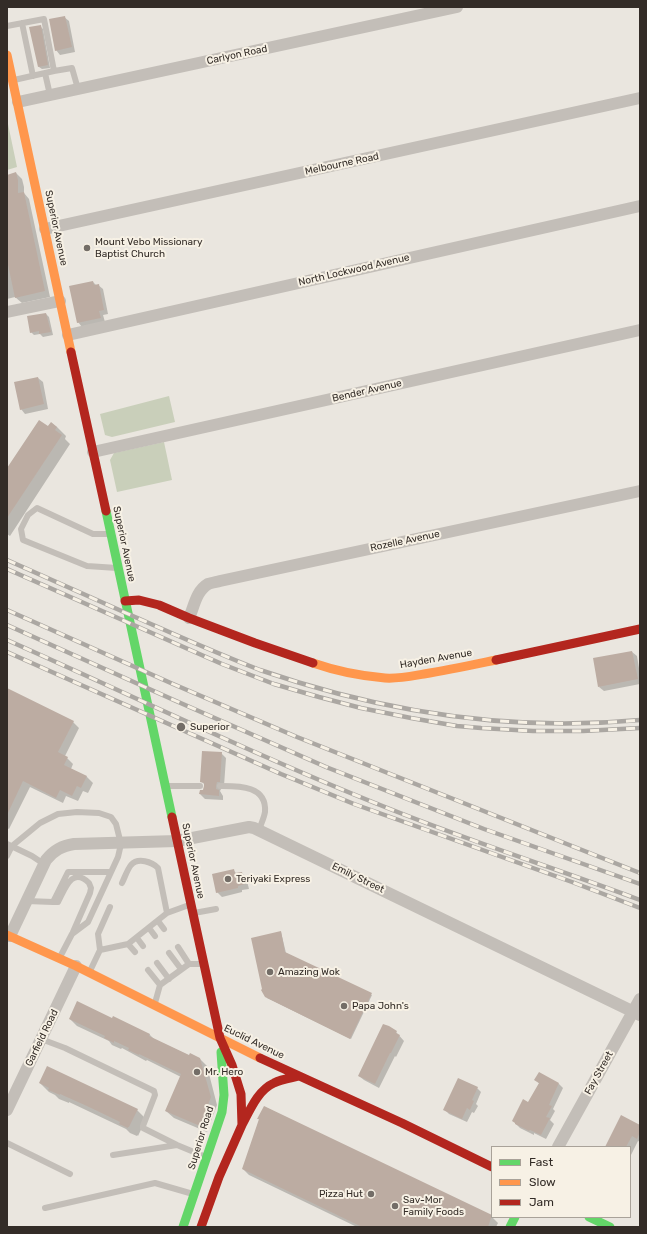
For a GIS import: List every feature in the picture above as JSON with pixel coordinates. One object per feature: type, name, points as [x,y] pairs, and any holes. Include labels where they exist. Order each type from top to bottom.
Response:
[{"type":"main road","name":"Superior Avenue","points":[[7,55],[13,92],[45,229],[220,1038]]},
{"type":"main road","name":"Hayden Avenue","points":[[126,601],[139,600],[154,604],[255,643],[328,668],[386,678],[412,676],[448,670],[640,630]]},
{"type":"main road","name":"Euclid Avenue","points":[[9,935],[60,958],[238,1048],[470,1155],[491,1166]]},
{"type":"main road","points":[[220,1038],[232,1066],[241,1094],[242,1125]]},
{"type":"main road","name":"Superior Road","points":[[183,1227],[222,1112],[224,1095],[220,1038]]},
{"type":"main road","points":[[201,1227],[219,1177],[242,1125],[258,1098],[269,1086],[274,1083],[299,1076]]},
{"type":"main road","points":[[510,1227],[514,1218]]},
{"type":"main road","points":[[591,1218],[610,1227]]},
{"type":"street","name":"Carlyon Road","points":[[13,92],[50,96],[457,7]]},
{"type":"street","name":"Melbourne Road","points":[[45,229],[640,98]]},
{"type":"street","name":"North Lockwood Avenue","points":[[68,335],[640,206]]},
{"type":"street","points":[[7,312],[60,301]]},
{"type":"street","name":"Bender Avenue","points":[[93,452],[640,330]]},
{"type":"street","name":"Rozelle Avenue","points":[[190,618],[198,596],[203,588],[208,584],[640,491]]},
{"type":"street","name":"Emily Street","points":[[44,864],[51,853],[59,848],[74,844],[177,842],[249,827],[254,828],[636,1014]]},
{"type":"street","points":[[9,935],[44,864]]},
{"type":"street","name":"Garfield Road","points":[[7,1110],[76,966]]},
{"type":"street","name":"Fay Street","points":[[559,1146],[636,1014],[640,999]]},
{"type":"lane","points":[[7,26],[44,19],[45,37],[54,71]]},
{"type":"lane","points":[[22,23],[29,40],[33,76]]},
{"type":"lane","points":[[13,92],[33,76],[72,68],[78,89]]},
{"type":"lane","points":[[45,73],[50,96]]},
{"type":"lane","points":[[111,534],[93,534],[37,508],[28,515],[21,529],[23,540],[87,566],[118,568]]},
{"type":"lane","points":[[165,786],[200,786]]},
{"type":"lane","points":[[220,786],[248,787],[256,792],[264,805],[265,813],[259,830]]},
{"type":"lane","points":[[7,856],[9,845],[40,823],[58,814],[77,812],[99,813],[111,817],[116,824],[121,844],[118,857],[88,922],[72,934]]},
{"type":"lane","points":[[9,845],[32,856],[44,864]]},
{"type":"lane","points":[[122,883],[132,864],[138,861],[146,861],[154,864],[158,868],[167,913]]},
{"type":"lane","points":[[53,902],[68,872],[111,872]]},
{"type":"lane","points":[[27,901],[58,902],[71,878],[81,878],[89,883],[91,888],[90,893],[60,958]]},
{"type":"lane","points":[[100,950],[128,944],[167,913],[190,904]]},
{"type":"lane","points":[[89,973],[100,950],[98,934],[110,907]]},
{"type":"lane","points":[[193,914],[216,909]]},
{"type":"lane","points":[[158,921],[164,928]]},
{"type":"lane","points":[[149,928],[155,936]]},
{"type":"lane","points":[[136,938],[143,946]]},
{"type":"lane","points":[[128,944],[135,952]]},
{"type":"lane","points":[[178,947],[189,964]]},
{"type":"lane","points":[[169,953],[181,969]]},
{"type":"lane","points":[[157,963],[169,979]]},
{"type":"lane","points":[[155,1005],[160,985],[189,964],[204,964]]},
{"type":"lane","points":[[148,970],[160,985]]},
{"type":"lane","points":[[41,1039],[65,1048],[154,1091],[155,1095],[143,1127],[177,1145],[208,1157]]},
{"type":"lane","points":[[7,1143],[70,1174]]},
{"type":"lane","points":[[113,1156],[177,1145]]},
{"type":"lane","points":[[45,1208],[156,1183],[194,1194]]},
{"type":"green space","points":[[7,124],[17,167],[7,170]]},
{"type":"green space","points":[[169,396],[175,422],[112,437],[105,435],[100,414]]},
{"type":"green space","points":[[164,442],[172,480],[117,492],[110,460],[114,453]]},
{"type":"building","points":[[65,16],[72,47],[55,51],[49,19]]},
{"type":"building","points":[[41,25],[48,65],[38,67],[29,27]]},
{"type":"building","points":[[16,172],[18,180],[18,193],[24,192],[45,291],[15,298],[7,260],[7,175]]},
{"type":"building","points":[[93,281],[94,285],[99,284],[104,310],[99,311],[101,318],[77,323],[69,286]]},
{"type":"building","points":[[46,313],[51,332],[39,334],[39,331],[30,333],[27,316]]},
{"type":"building","points":[[38,377],[44,404],[20,410],[14,382]]},
{"type":"building","points":[[39,420],[48,426],[51,422],[57,427],[55,430],[62,435],[7,518],[7,468]]},
{"type":"building","points":[[632,651],[638,679],[598,687],[593,658]]},
{"type":"building","points":[[7,688],[74,721],[58,752],[68,757],[64,765],[87,776],[81,788],[77,786],[72,796],[60,790],[56,798],[23,781],[7,815]]},
{"type":"building","points":[[202,751],[222,752],[220,782],[217,782],[216,786],[216,789],[219,790],[219,796],[199,794],[200,790],[203,790],[204,786],[204,783],[200,782]]},
{"type":"building","name":"Teriyaki Express","points":[[234,869],[235,873],[242,872],[245,884],[238,886],[238,888],[216,893],[212,874]]},
{"type":"building","points":[[281,931],[285,952],[372,993],[350,1039],[265,997],[261,990],[251,938]]},
{"type":"building","points":[[77,1001],[112,1018],[113,1016],[150,1034],[149,1036],[189,1055],[190,1053],[200,1058],[211,1097],[200,1126],[165,1111],[181,1074],[128,1050],[129,1048],[114,1041],[114,1043],[104,1038],[105,1036],[69,1019]]},
{"type":"building","points":[[383,1024],[397,1031],[396,1033],[400,1035],[375,1084],[358,1076]]},
{"type":"building","points":[[47,1066],[138,1109],[129,1127],[128,1128],[119,1124],[120,1122],[89,1107],[48,1090],[49,1088],[39,1083]]},
{"type":"building","points":[[539,1072],[559,1083],[549,1105],[552,1106],[546,1117],[550,1118],[541,1135],[530,1130],[529,1131],[512,1121],[523,1099],[528,1102],[539,1083],[534,1080]]},
{"type":"building","points":[[458,1078],[478,1087],[472,1100],[474,1101],[470,1110],[467,1108],[462,1119],[443,1110]]},
{"type":"building","points":[[264,1106],[491,1215],[488,1227],[362,1227],[242,1169],[259,1119],[257,1119]]},
{"type":"building","points":[[621,1115],[640,1125],[640,1132],[637,1139],[632,1136],[627,1146],[606,1146]]},
{"type":"railway","points":[[7,560],[244,664],[306,685],[353,697],[447,715],[495,721],[592,723],[640,720]]},
{"type":"railway","points":[[7,569],[222,664],[274,684],[361,708],[457,726],[481,728],[533,731],[583,731],[640,728]]},
{"type":"railway","points":[[7,610],[297,737],[640,873]]},
{"type":"railway","points":[[7,625],[326,767],[484,829],[640,884]]},
{"type":"railway","points":[[7,640],[242,747],[385,807],[640,900]]},
{"type":"railway","points":[[7,652],[281,774],[354,804],[640,908]]},
{"type":"traffic: fast","points":[[106,511],[172,817]]},
{"type":"traffic: fast","points":[[183,1227],[222,1112],[224,1095],[221,1052]]},
{"type":"traffic: fast","points":[[510,1227],[514,1218]]},
{"type":"traffic: fast","points":[[591,1218],[610,1227]]},
{"type":"traffic: slow","points":[[7,55],[71,352]]},
{"type":"traffic: slow","points":[[313,663],[349,673],[390,678],[405,677],[496,660]]},
{"type":"traffic: slow","points":[[7,935],[76,966],[260,1058]]},
{"type":"traffic: jam","points":[[71,352],[106,511]]},
{"type":"traffic: jam","points":[[125,601],[139,600],[159,605],[255,643],[313,663]]},
{"type":"traffic: jam","points":[[496,660],[640,629]]},
{"type":"traffic: jam","points":[[172,817],[220,1038]]},
{"type":"traffic: jam","points":[[201,1227],[219,1177],[242,1125],[241,1094],[232,1065],[220,1038]]},
{"type":"traffic: jam","points":[[260,1058],[402,1123],[491,1167]]},
{"type":"traffic: jam","points":[[242,1125],[251,1107],[263,1090],[277,1082],[299,1076]]},
{"type":"place","name":"Mount Vebo Missionary Baptist Church","points":[[87,248]]},
{"type":"place","name":"Superior","points":[[181,727]]},
{"type":"place","name":"Teriyaki Express","points":[[228,879]]},
{"type":"place","name":"Amazing Wok","points":[[270,972]]},
{"type":"place","name":"Papa John's","points":[[344,1006]]},
{"type":"place","name":"Mr. Hero","points":[[197,1072]]},
{"type":"place","name":"Pizza Hut","points":[[371,1194]]},
{"type":"place","name":"Sav-Mor Family Foods","points":[[395,1206]]}]
